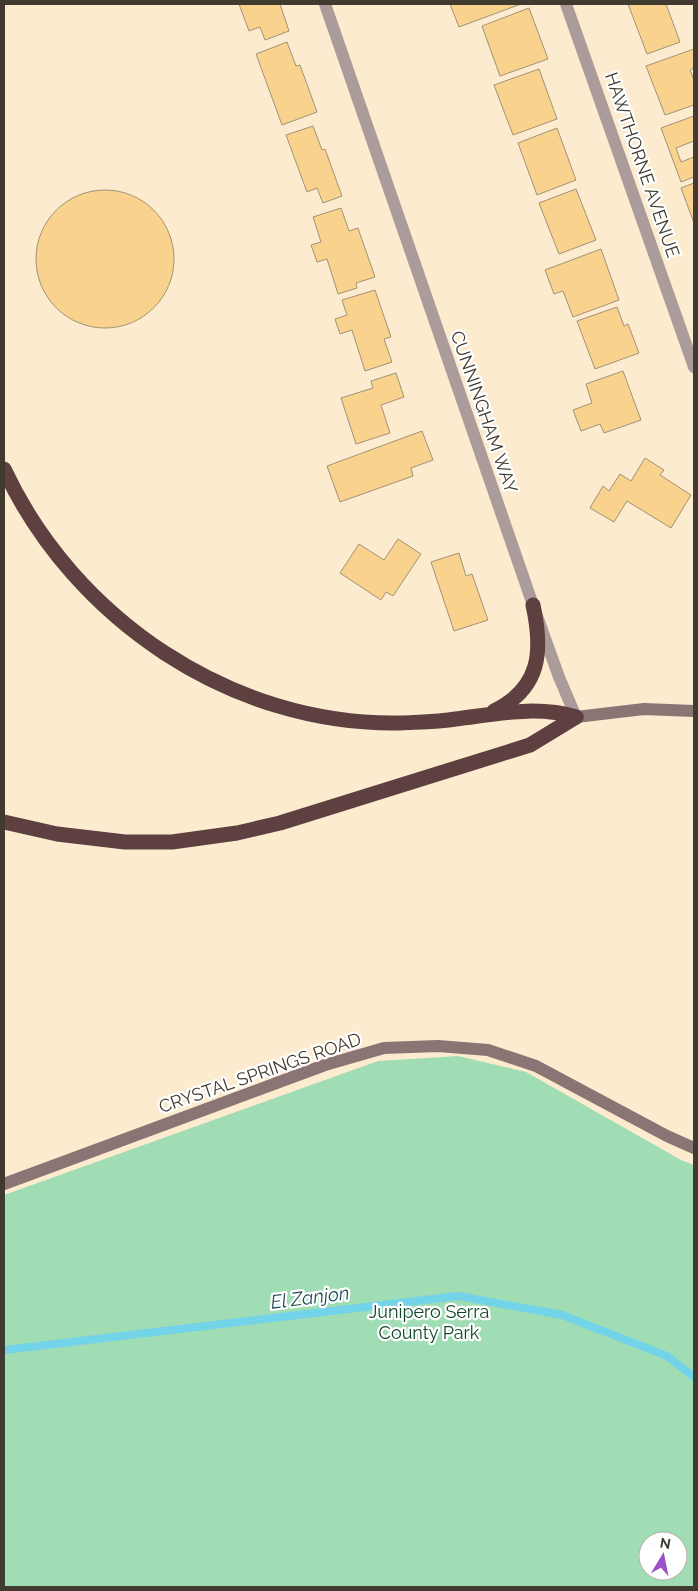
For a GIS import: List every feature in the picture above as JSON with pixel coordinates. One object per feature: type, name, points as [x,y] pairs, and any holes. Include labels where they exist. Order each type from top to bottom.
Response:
[{"type":"highway","points":[[4,469],[22,504],[43,537],[67,570],[92,595],[144,640],[203,676],[230,689],[275,705],[340,719],[368,722],[428,722],[539,711],[556,712],[576,717]]},
{"type":"highway","points":[[481,716],[514,700],[534,672],[537,660],[538,636],[533,605]]},
{"type":"highway","points":[[4,822],[57,834],[125,842],[186,840],[237,833],[280,824],[530,745],[576,717]]},
{"type":"street","name":"CUNNINGHAM WAY","points":[[325,4],[533,605],[559,677],[576,717]]},
{"type":"street","name":"HAWTHORNE AVENUE","points":[[566,4],[694,367]]},
{"type":"street","points":[[576,717],[644,709],[694,711]]},
{"type":"street","name":"CRYSTAL SPRINGS ROAD","points":[[4,1184],[325,1065],[384,1048],[438,1046],[488,1050],[536,1066],[667,1136],[694,1148]]},
{"type":"green space","name":"Junipero Serra County Park","points":[[458,1056],[526,1072],[681,1160],[694,1165],[694,1587],[4,1587],[4,1195],[378,1061]]},
{"type":"building","points":[[239,4],[280,4],[289,31],[265,40],[260,27],[249,31]]},
{"type":"building","points":[[450,4],[521,4],[459,27]]},
{"type":"building","points":[[628,4],[666,4],[680,42],[647,54]]},
{"type":"building","points":[[529,8],[548,59],[500,76],[482,26]]},
{"type":"building","points":[[287,42],[296,66],[300,65],[317,112],[282,125],[256,54]]},
{"type":"building","points":[[694,49],[694,68],[690,70],[694,80],[694,105],[665,115],[646,66]]},
{"type":"building","points":[[539,69],[557,119],[513,135],[494,85]]},
{"type":"building","points":[[694,116],[694,141],[676,148],[681,162],[694,157],[694,177],[681,182],[661,128]]},
{"type":"building","points":[[313,126],[322,150],[325,149],[342,196],[323,203],[317,188],[307,192],[286,135]]},
{"type":"building","points":[[557,128],[576,180],[537,195],[518,143]]},
{"type":"building","points":[[694,183],[694,223],[681,188]]},
{"type":"building","points":[[576,189],[596,240],[559,254],[539,203]]},
{"type":"building","points":[[105,190],[131,195],[154,210],[169,233],[174,259],[169,285],[154,308],[131,323],[105,328],[79,323],[56,308],[41,285],[36,259],[41,233],[56,210],[79,195]]},
{"type":"building","points":[[341,208],[349,231],[358,228],[375,277],[356,283],[357,288],[338,294],[327,259],[317,262],[311,245],[321,242],[313,217]]},
{"type":"building","points":[[601,249],[619,300],[573,317],[563,291],[554,294],[545,270]]},
{"type":"building","points":[[375,290],[391,337],[384,339],[392,362],[365,371],[352,330],[340,334],[335,319],[347,315],[342,300]]},
{"type":"building","points":[[617,307],[624,326],[628,324],[639,353],[595,369],[577,321]]},
{"type":"building","points":[[623,371],[641,420],[604,433],[600,424],[581,431],[573,410],[592,403],[586,384]]},
{"type":"building","points":[[396,373],[404,397],[381,405],[390,433],[356,444],[341,398],[373,388],[371,381]]},
{"type":"building","points":[[422,431],[433,460],[411,468],[413,476],[340,502],[327,466]]},
{"type":"building","points":[[645,458],[664,470],[660,475],[691,495],[671,528],[627,501],[614,522],[590,508],[603,486],[609,491],[620,474],[631,481]]},
{"type":"building","points":[[398,539],[421,554],[393,596],[386,592],[381,600],[340,573],[359,544],[384,560]]},
{"type":"building","points":[[459,553],[466,576],[472,574],[488,620],[454,631],[431,562]]},
{"type":"waterway","name":"El Zanjon","points":[[4,1350],[458,1296],[562,1315],[667,1356],[694,1377]]}]
